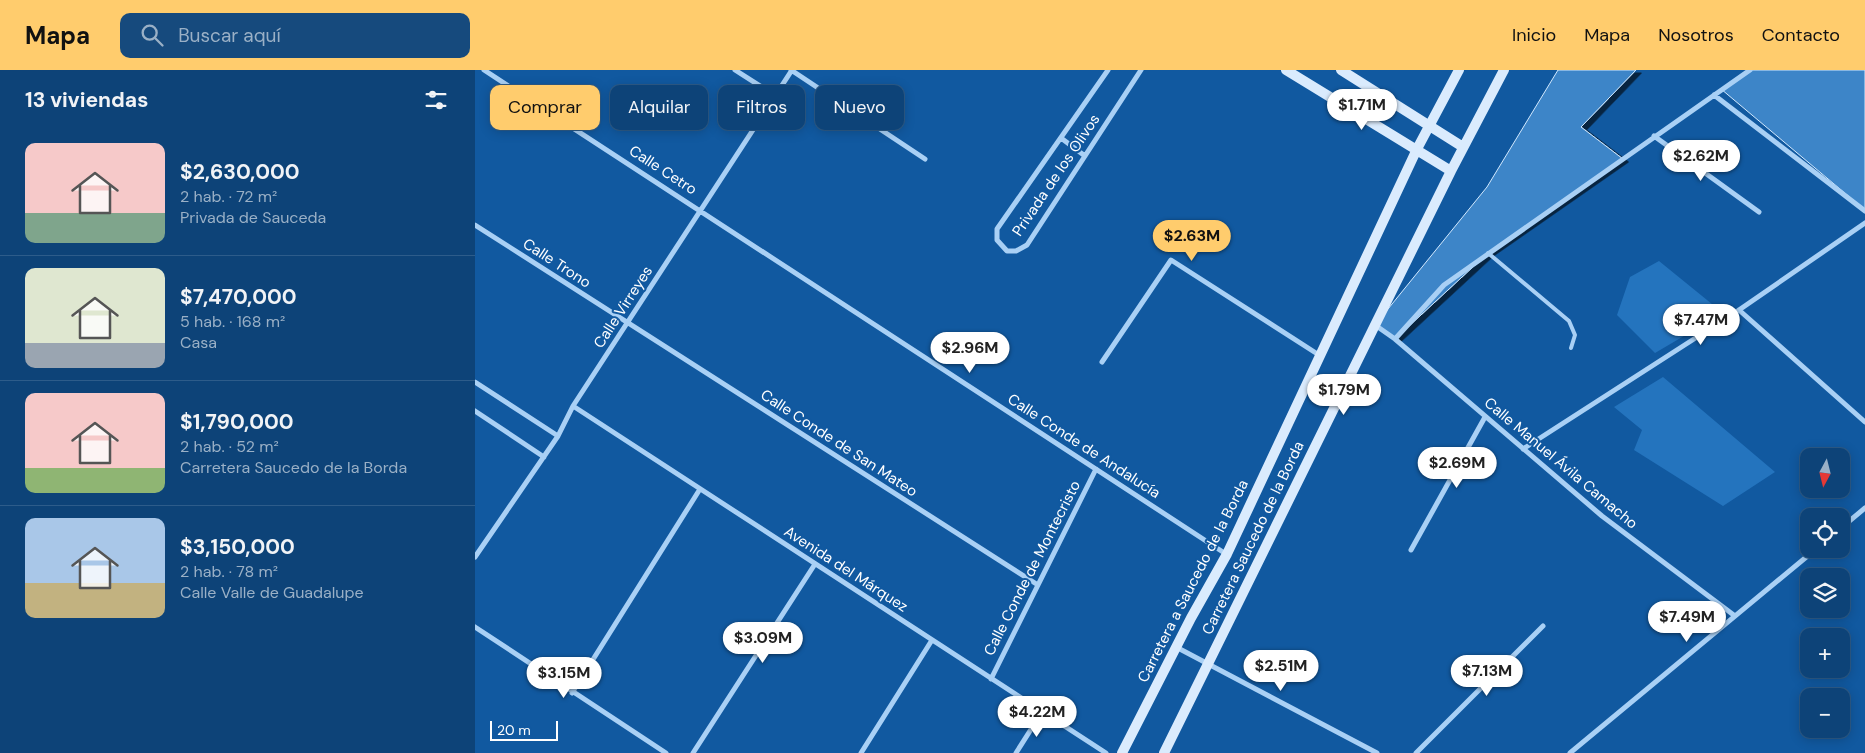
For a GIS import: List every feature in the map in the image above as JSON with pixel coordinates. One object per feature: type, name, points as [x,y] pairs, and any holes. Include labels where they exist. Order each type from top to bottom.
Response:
[{"type":"street","name":"Calle Cetro","points":[[484,70],[702,210]]},
{"type":"street","points":[[735,70],[758,85]]},
{"type":"street","name":"Calle Virreyes","points":[[781,85],[791,70]]},
{"type":"street","points":[[791,70],[925,159]]},
{"type":"street","name":"Privada de los Olivos","points":[[1109,70],[997,229],[997,240],[1007,251],[1017,251],[1027,245],[1141,70]]},
{"type":"street","points":[[1286,70],[1451,171]]},
{"type":"street","points":[[1341,70],[1431,125],[1463,147]]},
{"type":"street","name":"Carretera a Saucedo de la Borda","points":[[1122,753],[1175,647],[1227,554],[1417,149],[1459,70]]},
{"type":"street","name":"Carretera Saucedo de la Borda","points":[[1164,753],[1451,171],[1504,70]]},
{"type":"street","points":[[1395,339],[1444,285],[1654,136],[1751,70]]},
{"type":"street","points":[[1713,95],[1865,210]]},
{"type":"street","name":"Calle Virreyes","points":[[475,557],[558,436],[573,406],[626,322],[702,210],[752,130]]},
{"type":"street","points":[[1654,136],[1759,212]]},
{"type":"street","points":[[1061,138],[1085,156]]},
{"type":"street","name":"Calle Conde de Andalucía","points":[[702,210],[1227,554]]},
{"type":"street","points":[[1523,450],[1739,310],[1865,223]]},
{"type":"street","name":"Calle Trono","points":[[475,225],[626,322]]},
{"type":"street","points":[[1102,362],[1171,260],[1319,356]]},
{"type":"street","points":[[1739,310],[1865,422]]},
{"type":"street","name":"Calle Conde de San Mateo","points":[[626,322],[1038,585]]},
{"type":"street","name":"Calle Manuel Ávila Camacho","points":[[1375,325],[1395,339],[1485,418],[1602,516],[1735,616]]},
{"type":"street","points":[[475,382],[558,436]]},
{"type":"street","name":"Avenida del Márquez","points":[[573,406],[1106,753]]},
{"type":"street","points":[[475,411],[544,457]]},
{"type":"street","points":[[1411,550],[1485,418]]},
{"type":"street","name":"Calle Conde de Montecristo","points":[[991,679],[1096,468]]},
{"type":"street","points":[[572,692],[700,489]]},
{"type":"street","points":[[1850,520],[1865,508]]},
{"type":"street","points":[[1570,753],[1805,558]]},
{"type":"street","points":[[693,753],[815,564]]},
{"type":"street","points":[[1416,753],[1543,626]]},
{"type":"street","points":[[475,627],[666,753]]},
{"type":"street","points":[[861,753],[931,640]]},
{"type":"street","points":[[1175,647],[1377,753]]},
{"type":"street","points":[[1016,753],[1042,712]]},
{"type":"lane","points":[[1488,253],[1569,321],[1575,335],[1571,348]]},
{"type":"shaded area","points":[[1659,261],[1723,313],[1655,353],[1617,315],[1630,277]]},
{"type":"shaded area","points":[[1663,377],[1775,472],[1723,506],[1634,450],[1642,430],[1614,407]]},
{"type":"building","points":[[1558,70],[1636,70],[1581,127],[1623,159],[1488,253],[1395,339],[1375,325],[1487,187]]},
{"type":"building","points":[[1751,70],[1865,70],[1865,210],[1721,89]]}]
